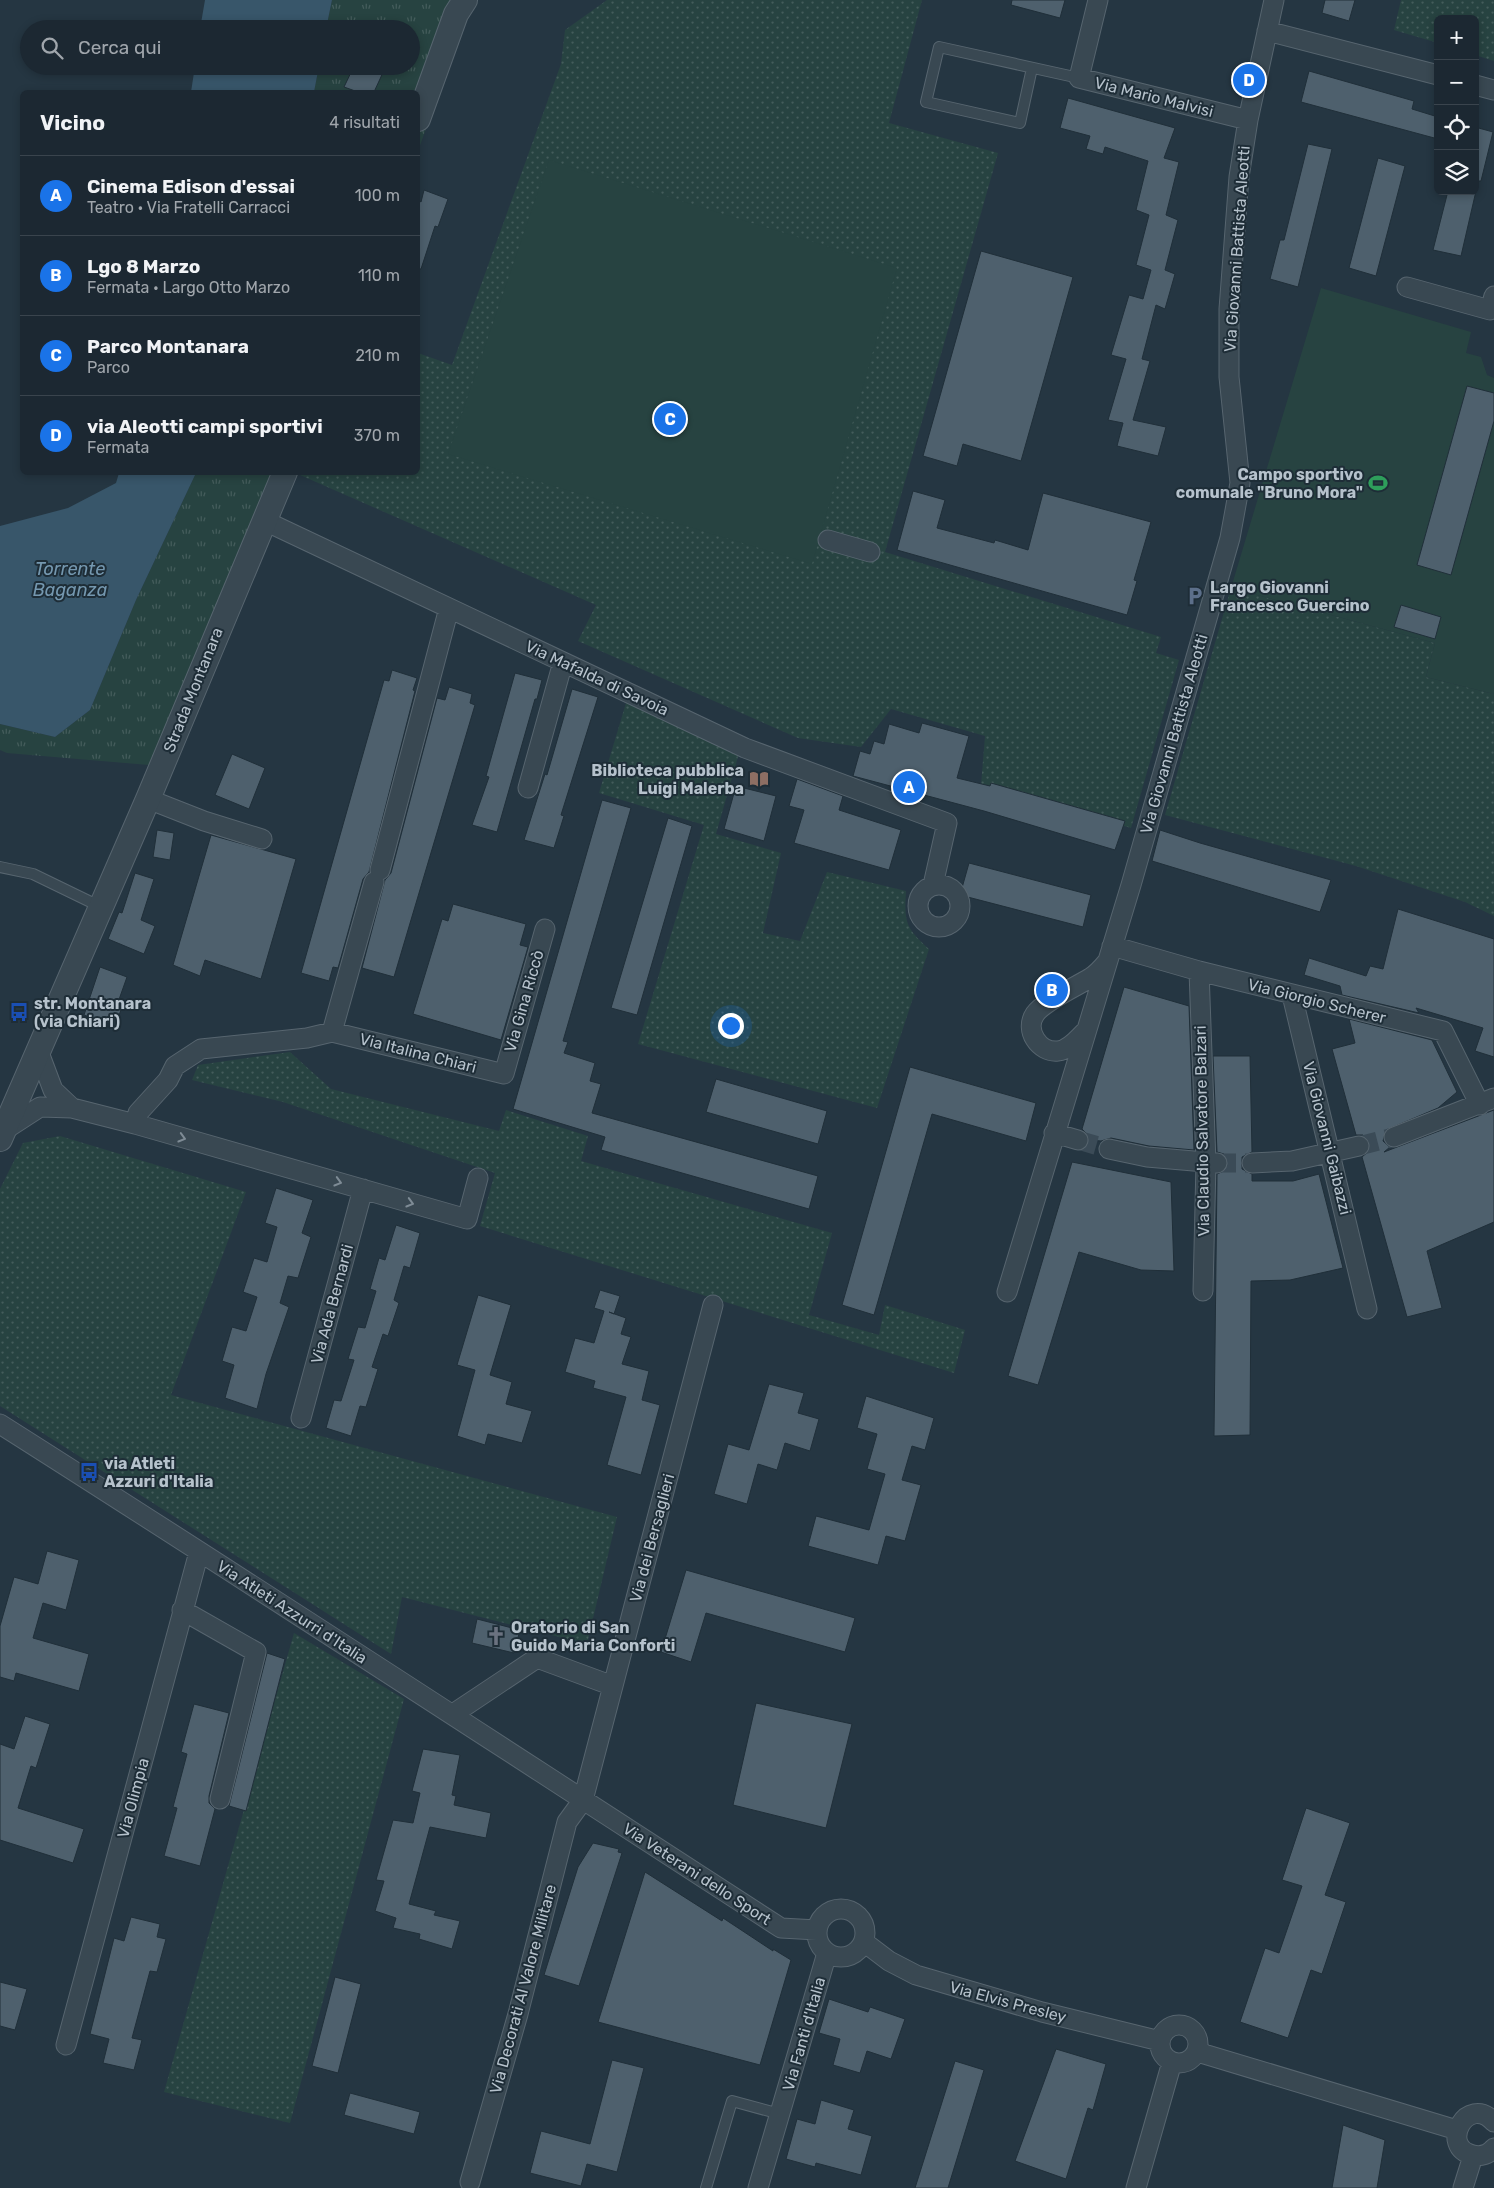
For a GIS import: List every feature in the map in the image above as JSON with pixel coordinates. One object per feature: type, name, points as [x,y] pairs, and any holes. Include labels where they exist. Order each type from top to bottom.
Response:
[{"type":"street","points":[[420,113],[456,14],[465,0]]},
{"type":"street","name":"Via Mario Malvisi","points":[[1098,0],[1079,78],[1248,120]]},
{"type":"street","name":"Via Giovanni Battista Aleotti","points":[[1007,1292],[1110,954],[1230,538],[1240,483],[1229,377],[1229,310],[1239,177],[1248,120],[1274,0]]},
{"type":"street","points":[[1267,31],[1434,74]]},
{"type":"street","points":[[1479,86],[1494,90]]},
{"type":"street","points":[[1407,287],[1490,310],[1494,296]]},
{"type":"street","name":"Strada Montanara","points":[[2,1135],[102,907],[284,475]]},
{"type":"street","name":"Via Mafalda di Savoia","points":[[265,521],[745,748],[947,823],[933,885]]},
{"type":"street","points":[[828,540],[870,552]]},
{"type":"street","points":[[332,1032],[377,876],[450,608]]},
{"type":"street","points":[[528,788],[563,662]]},
{"type":"street","points":[[148,799],[204,821],[262,840]]},
{"type":"street","name":"Via Gina Riccò","points":[[504,1074],[545,929]]},
{"type":"street","points":[[1087,1030],[1071,1046],[1058,1051],[1044,1048],[1035,1040],[1032,1032],[1035,1014],[1093,976],[1110,954]]},
{"type":"street","name":"Via Giorgio Scherer","points":[[1110,954],[1199,971],[1443,1032],[1487,1102]]},
{"type":"street","name":"Via Claudio Salvatore Balzari","points":[[1199,971],[1211,1163],[1203,1291]]},
{"type":"street","name":"Via Giovanni Gaibazzi","points":[[1292,995],[1362,1281],[1367,1309]]},
{"type":"street","name":"Via Italina Chiari","points":[[135,1124],[138,1113],[168,1080],[175,1066],[201,1049],[307,1038],[332,1032],[504,1074]]},
{"type":"street","points":[[38,1050],[54,1090],[72,1108]]},
{"type":"street","points":[[22,1088],[54,1090]]},
{"type":"street","points":[[22,1088],[40,1107]]},
{"type":"street","points":[[1394,1137],[1487,1102]]},
{"type":"street","points":[[2,1135],[40,1107],[72,1108],[135,1124],[468,1219],[478,1178]]},
{"type":"street","points":[[1054,1134],[1078,1140]]},
{"type":"street","points":[[1252,1163],[1292,1161],[1359,1146]]},
{"type":"street","points":[[1109,1149],[1147,1157],[1211,1163]]},
{"type":"street","name":"Via Ada Bernardi","points":[[302,1418],[363,1189]]},
{"type":"street","name":"Via dei Bersaglieri","points":[[583,1800],[713,1305]]},
{"type":"street","name":"Via Atleti Azzurri d'Italia","points":[[0,1424],[350,1651],[453,1714],[583,1800]]},
{"type":"street","name":"Via Olimpia","points":[[66,2045],[199,1552]]},
{"type":"street","points":[[182,1610],[256,1652],[220,1799]]},
{"type":"street","points":[[453,1714],[537,1658],[613,1686]]},
{"type":"street","name":"Via Veterani dello Sport","points":[[583,1800],[782,1928],[817,1930]]},
{"type":"street","name":"Via Decorati Al Valore Militare","points":[[470,2182],[518,2014],[567,1822],[583,1800]]},
{"type":"street","points":[[827,1953],[819,1943],[817,1930],[824,1915],[839,1908],[855,1912],[865,1926],[864,1942]]},
{"type":"street","name":"Via Fanti d'Italia","points":[[758,2188],[827,1953],[834,1956],[848,1956],[860,1948],[864,1942]]},
{"type":"street","name":"Via Elvis Presley","points":[[864,1942],[889,1961],[916,1975],[1042,2012],[1160,2041]]},
{"type":"street","points":[[1184,2025],[1195,2032],[1198,2038],[1198,2050],[1195,2056],[1184,2063],[1172,2062],[1162,2054],[1160,2041],[1166,2030],[1171,2026],[1184,2025]]},
{"type":"street","points":[[1198,2050],[1213,2057],[1457,2130]]},
{"type":"street","points":[[1136,2188],[1172,2062]]},
{"type":"street","points":[[1494,2122],[1486,2115],[1472,2114],[1460,2123],[1456,2137],[1462,2149],[1473,2156],[1487,2154],[1494,2148]]},
{"type":"street","points":[[1463,2188],[1473,2156]]},
{"type":"lane","points":[[1032,68],[1020,123],[926,102],[939,47],[1079,78]]},
{"type":"lane","points":[[0,867],[33,874],[102,907]]},
{"type":"lane","points":[[706,2188],[732,2101],[780,2114]]},
{"type":"green space","points":[[332,0],[452,0],[467,14],[420,145],[420,90],[314,90],[317,75],[420,75],[420,20],[328,20]]},
{"type":"green space","points":[[607,0],[922,0],[889,123],[998,153],[885,552],[1161,637],[1156,653],[1179,660],[1131,828],[981,785],[985,736],[891,709],[861,747],[798,738],[578,641],[596,605],[300,475],[420,475],[420,354],[452,365],[561,64],[565,30]]},
{"type":"green space","points":[[1401,0],[1494,0],[1494,61],[1479,56],[1479,15],[1434,15],[1434,42],[1394,30]]},
{"type":"green space","points":[[549,160],[897,268],[812,564],[448,454]]},
{"type":"green space","name":"Campo sportivo comunale \"Bruno Mora\"","points":[[1321,288],[1471,332],[1466,353],[1481,357],[1487,375],[1494,378],[1494,694],[1426,677],[1435,643],[1231,588]]},
{"type":"green space","points":[[195,475],[288,475],[149,765],[7,753],[0,750],[0,724],[55,737],[90,710],[136,600]]},
{"type":"green space","points":[[1231,588],[1435,643],[1426,677],[1494,694],[1494,916],[1465,902],[1356,866],[1165,815]]},
{"type":"green space","points":[[626,703],[739,753],[716,834],[781,853],[763,933],[800,941],[827,872],[906,891],[906,918],[908,924],[915,936],[929,949],[877,1108],[638,1044],[704,825],[599,793]]},
{"type":"green space","points":[[290,1052],[331,1089],[499,1131],[506,1110],[588,1136],[581,1161],[832,1233],[809,1315],[879,1335],[885,1305],[965,1330],[954,1373],[480,1226],[495,1173],[283,1102],[192,1080],[198,1065]]},
{"type":"green space","points":[[60,1136],[246,1192],[171,1395],[617,1517],[587,1644],[402,1597],[391,1654],[0,1406],[0,1189],[23,1143]]},
{"type":"green space","points":[[294,1633],[404,1699],[290,2123],[164,2092]]},
{"type":"water","points":[[205,0],[332,0],[328,20],[202,20]]},
{"type":"water","points":[[194,75],[317,75],[314,90],[191,90]]},
{"type":"water","name":"Torrente Baganza","points":[[118,475],[195,475],[136,600],[90,710],[55,737],[0,724],[0,526],[68,508],[116,483]]},
{"type":"building","points":[[1012,0],[1065,0],[1060,18],[1011,5]]},
{"type":"building","points":[[1325,0],[1355,0],[1349,21],[1322,13]]},
{"type":"building","points":[[1309,71],[1414,101],[1412,109],[1434,116],[1434,138],[1301,102]]},
{"type":"building","points":[[350,75],[382,75],[375,90],[352,90],[344,87]]},
{"type":"building","points":[[1068,98],[1175,128],[1164,158],[1179,162],[1166,215],[1178,220],[1165,270],[1175,274],[1165,309],[1156,305],[1142,359],[1150,361],[1133,420],[1166,427],[1158,456],[1117,446],[1123,423],[1108,420],[1126,359],[1111,355],[1129,295],[1143,299],[1151,270],[1136,265],[1149,215],[1136,210],[1148,161],[1105,147],[1103,154],[1086,149],[1090,136],[1060,128]]},
{"type":"building","points":[[1479,128],[1493,132],[1481,181],[1479,181]]},
{"type":"building","points":[[1308,144],[1332,149],[1298,287],[1270,279],[1280,240],[1284,240]]},
{"type":"building","points":[[1378,158],[1405,166],[1376,276],[1349,268]]},
{"type":"building","points":[[424,190],[448,199],[438,227],[435,226],[420,269],[420,201]]},
{"type":"building","points":[[1447,195],[1475,195],[1461,256],[1433,250]]},
{"type":"building","points":[[981,251],[1073,277],[1021,461],[963,444],[957,466],[923,456]]},
{"type":"building","points":[[1467,386],[1494,393],[1494,421],[1451,575],[1417,565]]},
{"type":"building","points":[[913,491],[945,500],[937,528],[994,543],[995,540],[1028,550],[1043,493],[1151,522],[1134,580],[1137,581],[1127,615],[897,550]]},
{"type":"building","points":[[1401,605],[1441,617],[1435,639],[1394,627]]},
{"type":"building","points":[[392,670],[417,678],[413,690],[415,691],[369,872],[363,879],[338,968],[333,967],[329,981],[301,973],[384,680],[389,681]]},
{"type":"building","points":[[515,673],[542,680],[497,832],[472,825],[489,777],[486,776]]},
{"type":"building","points":[[449,687],[472,694],[470,703],[475,705],[394,977],[362,968],[385,880],[391,873],[437,698],[445,700]]},
{"type":"building","points":[[572,689],[598,697],[561,815],[564,816],[554,848],[524,840],[545,774],[547,775]]},
{"type":"building","points":[[922,723],[969,736],[957,778],[990,786],[991,783],[1125,821],[1115,850],[984,811],[853,776],[860,751],[870,754],[874,741],[884,744],[889,724],[919,733]]},
{"type":"building","points":[[232,754],[265,768],[249,809],[215,795]]},
{"type":"building","points":[[797,779],[843,796],[839,810],[901,830],[889,870],[794,843],[804,810],[789,806]]},
{"type":"building","points":[[736,786],[776,796],[764,841],[724,829]]},
{"type":"building","points":[[602,800],[631,808],[563,1041],[568,1042],[564,1053],[595,1063],[590,1081],[601,1084],[592,1113],[818,1176],[809,1209],[601,1150],[605,1137],[513,1109]]},
{"type":"building","points":[[668,818],[692,826],[637,1015],[611,1008]]},
{"type":"building","points":[[157,830],[174,833],[170,860],[153,857]]},
{"type":"building","points":[[1160,830],[1331,880],[1320,912],[1152,861]]},
{"type":"building","points":[[211,835],[296,859],[261,979],[205,960],[200,976],[173,965]]},
{"type":"building","points":[[969,863],[1091,895],[1083,927],[960,895]]},
{"type":"building","points":[[135,873],[154,879],[141,920],[155,926],[144,954],[108,939],[119,912],[122,913]]},
{"type":"building","points":[[453,904],[526,924],[520,945],[528,947],[501,1040],[413,1014],[442,919],[448,921]]},
{"type":"building","points":[[1398,909],[1494,939],[1494,1057],[1475,1051],[1483,1028],[1416,1008],[1419,1013],[1342,995],[1340,986],[1304,975],[1309,958],[1366,976],[1370,966],[1383,969]]},
{"type":"building","points":[[100,967],[127,977],[116,1008],[121,1010],[115,1026],[84,1015]]},
{"type":"building","points":[[1124,987],[1189,1006],[1194,1150],[1149,1146],[1111,1138],[1101,1141],[1089,1140],[1082,1129]]},
{"type":"building","points":[[1349,1019],[1432,1040],[1457,1092],[1438,1108],[1386,1130],[1383,1141],[1390,1147],[1384,1152],[1494,1110],[1494,1222],[1427,1251],[1442,1308],[1407,1317],[1362,1157],[1370,1150],[1370,1143],[1363,1135],[1356,1135],[1332,1049],[1355,1043]]},
{"type":"building","points":[[1213,1056],[1250,1056],[1252,1152],[1242,1157],[1242,1169],[1252,1174],[1252,1181],[1293,1181],[1319,1174],[1343,1268],[1290,1280],[1251,1281],[1250,1435],[1214,1436],[1217,1174],[1226,1170],[1228,1163],[1224,1154],[1217,1152]]},
{"type":"building","points":[[910,1067],[1036,1103],[1026,1141],[932,1114],[874,1315],[842,1305]]},
{"type":"building","points":[[716,1079],[827,1111],[818,1144],[706,1112]]},
{"type":"building","points":[[1072,1162],[1171,1182],[1174,1271],[1141,1270],[1079,1252],[1038,1385],[1008,1376]]},
{"type":"building","points":[[276,1188],[313,1200],[302,1233],[311,1237],[298,1278],[288,1276],[280,1303],[289,1307],[266,1374],[257,1409],[225,1398],[234,1365],[222,1361],[232,1327],[246,1331],[257,1297],[243,1292],[254,1258],[267,1262],[277,1227],[265,1223]]},
{"type":"building","points":[[396,1225],[420,1233],[410,1268],[404,1266],[394,1300],[399,1303],[388,1336],[383,1334],[372,1367],[378,1369],[366,1407],[360,1406],[351,1436],[326,1428],[334,1400],[341,1401],[354,1360],[348,1359],[358,1327],[365,1328],[376,1291],[370,1289],[379,1258],[385,1260]]},
{"type":"building","points":[[600,1290],[620,1296],[614,1314],[626,1318],[621,1334],[631,1337],[622,1364],[649,1371],[642,1400],[660,1405],[641,1475],[607,1465],[626,1397],[593,1388],[595,1381],[565,1372],[575,1338],[594,1343],[604,1311],[594,1308]]},
{"type":"building","points":[[478,1295],[511,1305],[490,1375],[512,1382],[506,1404],[532,1411],[522,1443],[488,1434],[485,1445],[457,1436],[475,1370],[457,1365]]},
{"type":"building","points":[[769,1384],[804,1393],[798,1413],[819,1419],[810,1451],[785,1443],[777,1470],[758,1464],[747,1504],[714,1494],[728,1444],[749,1450]]},
{"type":"building","points":[[866,1396],[934,1418],[925,1450],[912,1446],[902,1480],[921,1485],[905,1541],[886,1536],[878,1565],[808,1546],[816,1516],[869,1530],[885,1474],[867,1469],[877,1434],[857,1428]]},
{"type":"building","points":[[47,1551],[79,1560],[66,1610],[43,1603],[33,1638],[89,1654],[79,1691],[16,1673],[14,1681],[0,1677],[0,1626],[14,1577],[38,1584]]},
{"type":"building","points":[[686,1570],[855,1618],[845,1652],[706,1613],[691,1662],[661,1652]]},
{"type":"building","name":"Oratorio di San Guido Maria Conforti","points":[[477,1619],[520,1630],[514,1653],[472,1643]]},
{"type":"building","points":[[267,1653],[285,1659],[246,1811],[229,1806]]},
{"type":"building","points":[[756,1703],[852,1724],[826,1828],[733,1805]]},
{"type":"building","points":[[194,1704],[229,1713],[209,1796],[209,1803],[215,1809],[200,1866],[164,1856],[177,1808],[173,1807],[187,1754],[181,1752]]},
{"type":"building","points":[[25,1716],[50,1724],[36,1768],[31,1766],[18,1808],[84,1829],[73,1863],[0,1840],[0,1744],[14,1749]]},
{"type":"building","points":[[423,1749],[460,1755],[452,1795],[456,1796],[454,1805],[491,1813],[486,1838],[430,1827],[409,1904],[436,1911],[434,1915],[460,1921],[452,1949],[419,1939],[420,1934],[393,1928],[396,1918],[375,1911],[384,1881],[376,1880],[393,1820],[413,1823],[420,1793],[412,1791]]},
{"type":"building","points":[[1306,1808],[1350,1823],[1325,1895],[1346,1902],[1322,1974],[1311,1970],[1288,2038],[1240,2022],[1265,1948],[1279,1953],[1302,1886],[1282,1880]]},
{"type":"building","points":[[593,1843],[619,1849],[618,1852],[622,1853],[579,1986],[544,1975],[578,1867]]},
{"type":"building","points":[[645,1872],[722,1921],[723,1918],[773,1951],[773,1949],[791,1960],[760,2065],[598,2022]]},
{"type":"building","points":[[131,1917],[160,1924],[157,1937],[166,1939],[157,1972],[150,1971],[132,2038],[142,2040],[134,2070],[103,2063],[109,2039],[90,2034],[114,1938],[124,1941]]},
{"type":"building","points":[[335,1977],[361,1984],[338,2073],[312,2066]]},
{"type":"building","points":[[0,1982],[27,1989],[15,2030],[0,2026]]},
{"type":"building","points":[[829,1999],[868,2012],[870,2007],[905,2019],[891,2059],[867,2051],[860,2073],[833,2065],[840,2039],[819,2033]]},
{"type":"building","points":[[1056,2049],[1106,2064],[1093,2110],[1088,2108],[1066,2179],[1015,2161]]},
{"type":"building","points":[[612,2060],[644,2068],[617,2172],[587,2164],[581,2186],[530,2173],[541,2131],[590,2144]]},
{"type":"building","points":[[955,2061],[984,2070],[948,2188],[915,2188]]},
{"type":"building","points":[[350,2093],[420,2112],[414,2134],[344,2115]]},
{"type":"building","points":[[821,2100],[854,2110],[848,2129],[872,2136],[861,2175],[816,2163],[815,2167],[786,2159],[797,2119],[815,2124]]},
{"type":"building","points":[[1343,2125],[1385,2140],[1377,2188],[1332,2188]]},
{"type":"tunnel","points":[[1359,1146],[1394,1137]]},
{"type":"tunnel","points":[[1078,1140],[1109,1149]]},
{"type":"tunnel","points":[[1217,1163],[1252,1163]]},
{"type":"place","name":"via Aleotti campi sportivi","points":[[1249,80]]},
{"type":"place","name":"Parco Montanara","points":[[670,419]]},
{"type":"place","name":"Campo sportivo comunale \"Bruno Mora\"","points":[[1378,483]]},
{"type":"place","name":"Largo Giovanni Francesco Guercino","points":[[1195,596]]},
{"type":"place","name":"Biblioteca pubblica Luigi Malerba","points":[[759,779]]},
{"type":"place","name":"Cinema Edison d'essai","points":[[909,787]]},
{"type":"place","name":"Lgo 8 Marzo","points":[[1052,990]]},
{"type":"place","name":"str. Montanara (via Chiari)","points":[[19,1012]]},
{"type":"place","name":"via Atleti Azzuri d'Italia","points":[[89,1472]]},
{"type":"place","name":"Oratorio di San Guido Maria Conforti","points":[[496,1636]]}]
